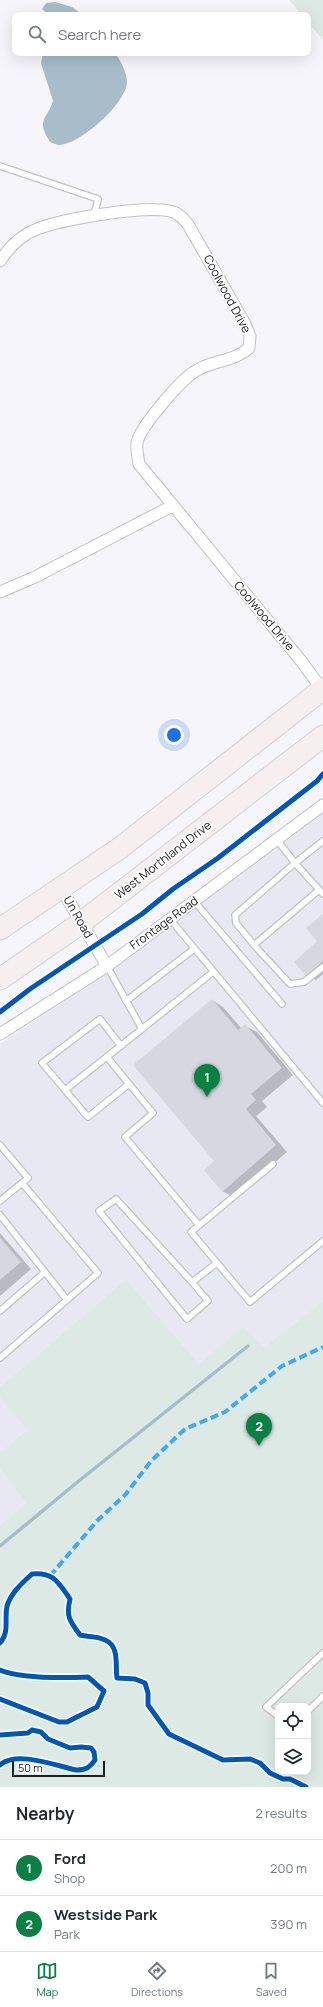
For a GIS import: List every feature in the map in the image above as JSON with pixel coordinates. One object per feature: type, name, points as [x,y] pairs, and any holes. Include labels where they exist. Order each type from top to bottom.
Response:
[{"type":"highway","points":[[0,929],[120,848],[323,690]]},
{"type":"highway","name":"West Morthland Drive","points":[[0,979],[81,923],[323,736]]},
{"type":"street","name":"Coolwood Drive","points":[[0,260],[13,245],[37,229],[94,216],[157,209],[171,211],[180,215],[189,226],[246,324],[250,336],[249,348],[241,356],[210,364],[193,372],[162,404],[142,429],[137,442],[139,464],[172,506],[302,662],[323,690]]},
{"type":"street","points":[[0,592],[35,577],[172,506]]},
{"type":"street","name":"Frontage Road","points":[[0,1034],[107,966],[323,805]]},
{"type":"street","name":"Un Road","points":[[61,888],[107,966]]},
{"type":"lane","points":[[0,166],[98,199],[94,216]]},
{"type":"lane","points":[[254,945],[321,892],[277,840]]},
{"type":"lane","points":[[323,841],[295,862],[235,915],[236,923],[290,984],[304,982],[323,967]]},
{"type":"lane","points":[[194,901],[282,1004]]},
{"type":"lane","points":[[170,919],[323,1103]]},
{"type":"lane","points":[[126,1001],[194,949]]},
{"type":"lane","points":[[107,966],[142,1029]]},
{"type":"lane","points":[[65,1090],[214,972]]},
{"type":"lane","points":[[121,1046],[100,1019],[42,1063],[88,1117],[129,1084]]},
{"type":"lane","points":[[107,1057],[153,1113],[124,1137],[199,1225]]},
{"type":"lane","points":[[0,1145],[28,1178],[0,1201]]},
{"type":"lane","points":[[273,1164],[191,1232],[250,1302],[323,1241]]},
{"type":"lane","points":[[0,1358],[98,1273],[22,1183]]},
{"type":"lane","points":[[116,1199],[192,1282],[208,1301],[187,1319],[100,1211],[116,1199]]},
{"type":"lane","points":[[0,1215],[28,1248],[67,1300]]},
{"type":"lane","points":[[192,1282],[217,1263]]},
{"type":"lane","points":[[0,1310],[45,1272]]},
{"type":"lane","points":[[275,1714],[266,1707],[323,1653]]},
{"type":"lane","points":[[311,1708],[323,1696]]},
{"type":"shaded area","points":[[289,0],[323,0],[323,40],[311,26],[311,12],[299,12]]},
{"type":"shaded area","points":[[323,812],[323,1301],[264,1349],[243,1326],[199,1364],[126,1279],[0,1387],[0,1044],[133,954]]},
{"type":"shaded area","points":[[126,1279],[199,1364],[243,1326],[264,1348],[323,1301],[323,1787],[0,1787],[0,1525],[26,1503],[0,1468],[0,1452],[27,1430],[0,1398],[0,1387]]},
{"type":"shaded area","points":[[0,1398],[27,1430],[0,1452]]},
{"type":"shaded area","points":[[0,1468],[26,1503],[0,1525]]},
{"type":"water","points":[[55,2],[72,7],[79,12],[46,12],[42,9],[46,3]]},
{"type":"water","points":[[42,56],[117,56],[126,74],[127,81],[125,90],[120,100],[111,111],[89,131],[67,143],[58,145],[50,142],[43,124],[53,101],[41,63]]},
{"type":"building","points":[[323,914],[323,961],[306,976],[294,962],[317,941],[306,928]]},
{"type":"building","points":[[212,999],[238,1030],[245,1024],[282,1068],[251,1094],[256,1100],[246,1109],[276,1145],[222,1192],[204,1170],[214,1161],[133,1065]]},
{"type":"building","points":[[0,1238],[21,1262],[0,1280]]},
{"type":"waterway","points":[[0,1546],[248,1346]]},
{"type":"marked path","points":[[50,1576],[97,1521],[126,1494],[151,1461],[185,1429],[225,1412],[282,1366],[323,1347]]},
{"type":"cycle path","points":[[0,1012],[30,989],[142,914],[173,889],[218,858],[317,781],[323,774]]},
{"type":"cycle path","points":[[0,1643],[6,1630],[7,1606],[14,1593],[32,1574],[51,1577],[59,1583],[70,1599],[68,1610],[69,1618],[80,1635],[99,1638],[110,1643],[115,1651],[117,1678],[135,1679],[145,1683],[148,1693],[148,1705],[169,1734],[223,1760],[250,1759],[260,1763],[270,1773],[283,1779],[290,1779],[306,1787]]},
{"type":"cycle path","points":[[0,1670],[20,1675],[55,1678],[88,1677],[104,1691],[97,1707],[67,1722],[59,1722],[0,1699]]},
{"type":"cycle path","points":[[0,1735],[28,1733],[32,1730],[41,1732],[48,1739],[70,1748],[91,1748],[94,1752],[95,1760],[87,1768],[79,1770],[37,1760],[26,1759],[7,1761],[0,1765]]},
{"type":"place","name":"Ford","points":[[207,1097]]},
{"type":"place","name":"Westside Park","points":[[259,1446]]}]
